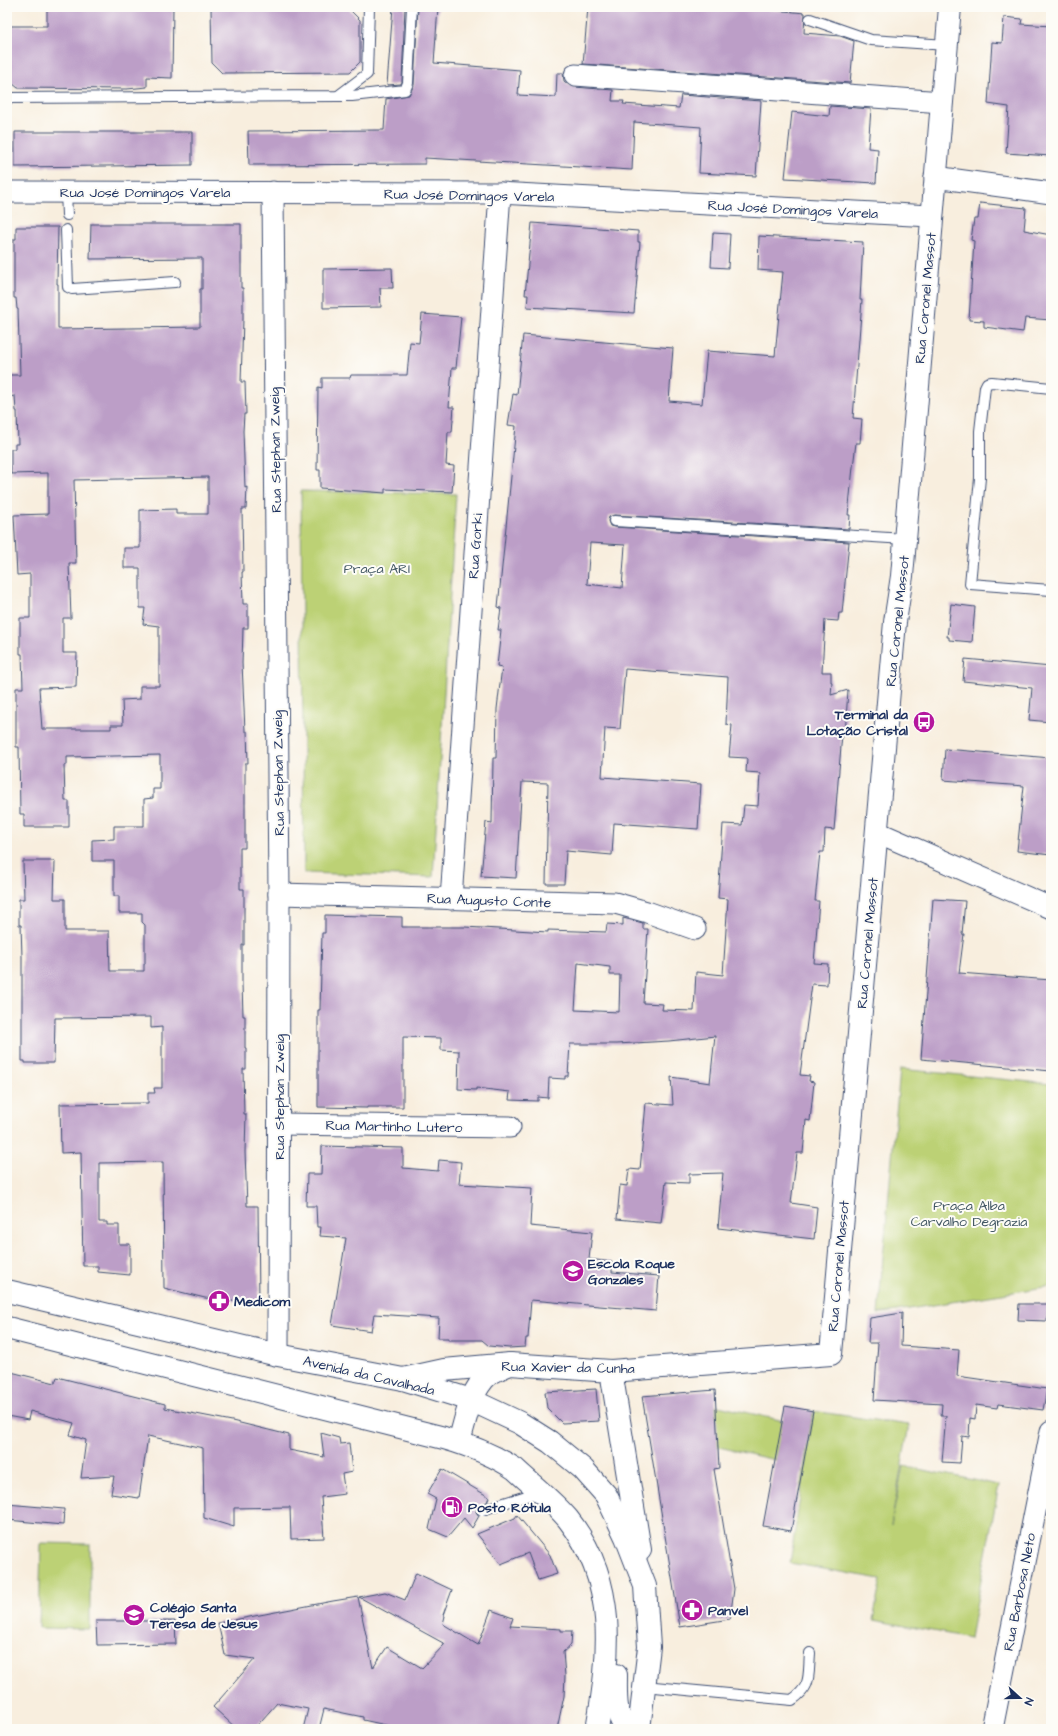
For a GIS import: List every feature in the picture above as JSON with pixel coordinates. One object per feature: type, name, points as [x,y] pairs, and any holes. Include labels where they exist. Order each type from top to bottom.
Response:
[{"type":"main road","name":"Rua Coronel Massot","points":[[831,1354],[895,622],[905,539],[931,216],[950,7]]},
{"type":"main road","name":"Avenida da Cavalhada","points":[[7,1291],[278,1354],[403,1379],[471,1400],[520,1423],[550,1442],[583,1469],[606,1496],[626,1537],[645,1586],[649,1647],[639,1729]]},
{"type":"main road","points":[[7,1328],[459,1442],[506,1463],[515,1469],[568,1519],[588,1550],[600,1581],[616,1649],[617,1712],[621,1722],[627,1729]]},
{"type":"main road","name":"Rua Xavier da Cunha","points":[[403,1379],[444,1370],[510,1364],[611,1371],[831,1354]]},
{"type":"main road","points":[[459,1442],[471,1400],[483,1380],[495,1371],[510,1364]]},
{"type":"main road","points":[[611,1371],[631,1489],[645,1586]]},
{"type":"main road","points":[[597,1729],[605,1680],[607,1613]]},
{"type":"street","points":[[575,75],[942,102]]},
{"type":"street","points":[[935,177],[1051,192]]},
{"type":"street","name":"Rua José Domingos Varela","points":[[7,192],[500,193],[931,216]]},
{"type":"street","name":"Rua Stephan Zweig","points":[[273,192],[279,894],[278,1354]]},
{"type":"street","name":"Rua Gorki","points":[[451,899],[500,193]]},
{"type":"street","points":[[877,832],[1051,908]]},
{"type":"street","name":"Rua Augusto Conte","points":[[279,894],[615,903],[647,912],[695,930]]},
{"type":"street","name":"Rua Martinho Lutero","points":[[279,1124],[510,1127]]},
{"type":"street","name":"Rua Barbosa Neto","points":[[992,1729],[1051,1431]]},
{"type":"lane","points":[[338,96],[360,81],[367,74],[369,7]]},
{"type":"lane","points":[[7,98],[352,96],[405,90],[408,83],[412,7]]},
{"type":"lane","points":[[810,19],[871,40],[947,45]]},
{"type":"lane","points":[[66,192],[67,215]]},
{"type":"lane","points":[[66,230],[68,287],[72,289],[175,282]]},
{"type":"lane","points":[[1051,388],[992,382],[988,383],[985,387],[980,431],[980,478],[970,584],[1051,590]]},
{"type":"lane","points":[[614,521],[905,539]]},
{"type":"lane","points":[[482,1510],[539,1492]]},
{"type":"lane","points":[[644,1686],[792,1700],[802,1693],[808,1683],[810,1653]]},
{"type":"green space","name":"Praça ARI","points":[[301,491],[456,494],[433,877],[304,873]]},
{"type":"green space","name":"Praça Alba Carvalho Degrazia","points":[[900,1069],[1051,1084],[1051,1286],[878,1314]]},
{"type":"green space","points":[[714,1405],[784,1421],[775,1460],[706,1444]]},
{"type":"green space","points":[[813,1411],[909,1425],[891,1525],[903,1466],[999,1485],[970,1638],[873,1620],[881,1579],[790,1563]]},
{"type":"green space","points":[[41,1543],[90,1544],[90,1629],[39,1628]]},
{"type":"building","points":[[47,7],[173,7],[172,78],[147,77],[147,87],[127,89],[18,88],[7,79],[7,26],[47,26]]},
{"type":"building","points":[[393,7],[405,7],[402,82],[401,84],[387,85]]},
{"type":"building","points":[[418,7],[438,7],[434,63],[520,70],[518,95],[556,97],[557,73],[563,73],[564,81],[569,85],[574,87],[613,90],[612,101],[624,101],[623,104],[679,108],[681,95],[761,101],[756,176],[699,173],[701,127],[634,122],[632,170],[425,158],[425,164],[249,165],[248,131],[384,130],[386,99],[409,95],[414,85]]},
{"type":"building","points":[[588,7],[740,7],[805,13],[804,33],[840,36],[854,41],[850,83],[583,64]]},
{"type":"building","points":[[211,8],[348,8],[360,20],[360,62],[350,72],[222,73],[212,63]]},
{"type":"building","points":[[1004,17],[1022,19],[1021,24],[1051,26],[1051,156],[1006,153],[1009,107],[988,104],[992,42],[1002,43]]},
{"type":"building","points":[[830,106],[871,109],[868,148],[878,149],[876,183],[785,178],[792,112],[829,116]]},
{"type":"building","points":[[15,132],[192,132],[192,165],[15,167]]},
{"type":"building","points":[[980,203],[1026,208],[1024,230],[1051,235],[1051,320],[1025,318],[1023,332],[984,327],[984,321],[969,320],[974,241],[971,240],[974,219],[978,219]]},
{"type":"building","points":[[532,223],[638,231],[638,242],[640,242],[634,313],[527,307],[528,295],[525,295]]},
{"type":"building","points":[[91,224],[241,224],[241,288],[243,288],[243,319],[241,382],[245,382],[246,414],[244,414],[243,431],[245,488],[247,487],[246,509],[242,509],[242,572],[243,604],[248,604],[248,628],[243,628],[242,663],[248,763],[245,763],[245,848],[240,848],[240,889],[244,889],[242,984],[243,1016],[245,1016],[246,1069],[243,1069],[244,1114],[246,1114],[245,1152],[247,1206],[258,1206],[259,1304],[205,1298],[164,1288],[163,1162],[99,1163],[99,1222],[107,1222],[107,1225],[119,1225],[119,1244],[130,1244],[130,1275],[98,1272],[98,1266],[83,1266],[81,1152],[61,1153],[60,1104],[148,1103],[148,1093],[155,1093],[154,1088],[162,1088],[162,1027],[151,1028],[151,1017],[55,1018],[54,1063],[25,1063],[25,1061],[22,1061],[22,957],[21,925],[19,925],[19,899],[24,899],[23,861],[55,861],[54,899],[65,899],[65,931],[109,931],[110,971],[144,971],[145,925],[142,922],[142,913],[119,913],[119,896],[114,896],[114,861],[92,861],[92,840],[114,839],[114,826],[144,826],[144,799],[153,798],[153,789],[160,789],[160,755],[67,757],[67,765],[64,765],[65,801],[69,801],[69,827],[24,827],[24,814],[20,814],[19,747],[16,747],[16,688],[23,688],[22,654],[20,654],[20,618],[30,618],[30,574],[17,575],[14,515],[48,514],[48,473],[11,474],[11,449],[15,449],[15,444],[18,444],[17,411],[15,396],[7,397],[7,375],[20,375],[18,309],[16,298],[14,298],[14,239],[16,239],[16,227],[58,227],[58,329],[200,327],[202,258],[90,259]],"holes":[[[208,477],[208,514],[176,514],[176,509],[140,510],[140,548],[124,548],[124,568],[140,568],[140,608],[145,608],[143,624],[159,626],[159,686],[140,686],[140,699],[122,700],[123,725],[111,725],[111,729],[42,729],[39,688],[76,687],[77,653],[63,653],[63,618],[71,618],[69,563],[76,563],[74,480]]]},
{"type":"building","points":[[713,233],[730,234],[728,268],[711,267]]},
{"type":"building","points":[[759,236],[863,242],[860,300],[862,300],[853,418],[862,419],[860,443],[856,443],[853,467],[848,515],[850,515],[849,529],[614,515],[609,517],[608,521],[610,526],[614,527],[849,542],[842,613],[839,613],[838,621],[825,620],[822,672],[831,672],[831,695],[848,690],[845,735],[842,734],[834,830],[825,829],[824,852],[820,852],[815,901],[819,901],[814,963],[828,964],[827,985],[812,984],[800,1075],[810,1076],[809,1081],[814,1082],[810,1121],[806,1120],[803,1153],[797,1153],[791,1203],[817,1207],[814,1239],[718,1228],[723,1173],[689,1174],[689,1183],[666,1182],[661,1223],[617,1219],[620,1185],[627,1186],[629,1169],[640,1170],[646,1103],[673,1105],[671,1077],[710,1083],[715,1036],[669,1041],[617,1044],[570,1044],[568,1076],[565,1076],[565,1079],[549,1078],[548,1098],[538,1097],[538,1101],[509,1100],[510,1092],[476,1088],[476,1090],[458,1089],[459,1051],[441,1050],[441,1038],[403,1037],[403,1107],[318,1107],[318,1010],[320,1010],[322,933],[325,933],[325,915],[402,917],[402,927],[465,927],[548,932],[548,930],[606,932],[607,924],[623,925],[623,918],[643,923],[643,929],[648,929],[643,1003],[663,1004],[662,1010],[694,1011],[696,972],[723,975],[728,899],[718,898],[723,824],[742,825],[744,805],[758,806],[760,773],[746,772],[747,758],[729,757],[732,725],[726,724],[728,677],[625,669],[620,729],[605,728],[602,777],[701,784],[698,829],[614,823],[612,855],[566,851],[564,884],[546,884],[548,783],[522,782],[516,878],[481,876],[486,822],[492,823],[493,758],[496,758],[497,709],[502,667],[497,666],[501,630],[498,630],[501,608],[498,607],[516,426],[508,425],[513,394],[517,395],[523,335],[673,348],[669,401],[702,404],[707,351],[775,356],[783,272],[758,270]],"holes":[[[590,543],[625,545],[622,588],[587,584]],[[578,963],[610,967],[610,975],[620,975],[619,1012],[575,1010]]]},
{"type":"building","points":[[392,268],[393,288],[380,288],[381,307],[323,308],[323,269]]},
{"type":"building","points":[[422,314],[461,317],[456,368],[452,368],[449,407],[454,407],[452,432],[448,432],[446,465],[454,466],[452,492],[385,489],[385,493],[320,488],[320,470],[317,470],[318,387],[322,388],[322,378],[350,378],[351,375],[407,375],[410,342],[419,343]]},
{"type":"building","points":[[951,604],[975,607],[972,642],[949,640],[949,637],[947,637]]},
{"type":"building","points":[[965,659],[1051,667],[1051,722],[1029,720],[1032,688],[963,681]]},
{"type":"building","points":[[945,749],[1051,758],[1051,855],[1017,851],[1024,786],[943,780]]},
{"type":"building","points":[[933,899],[965,901],[962,934],[964,934],[959,973],[1051,980],[1051,1071],[921,1059]]},
{"type":"building","points":[[322,1146],[403,1148],[403,1168],[438,1171],[439,1160],[461,1162],[459,1184],[532,1188],[530,1226],[592,1232],[589,1259],[612,1262],[612,1272],[659,1276],[656,1311],[531,1300],[528,1338],[526,1338],[525,1347],[509,1348],[489,1346],[482,1340],[448,1340],[448,1338],[438,1338],[439,1318],[374,1314],[371,1331],[332,1325],[346,1238],[320,1236],[321,1227],[317,1227],[316,1206],[306,1206],[307,1174],[321,1174]]},
{"type":"building","points":[[1019,1304],[1048,1304],[1047,1321],[1018,1320]]},
{"type":"building","points":[[902,1313],[901,1346],[959,1350],[957,1376],[1047,1389],[1043,1410],[998,1404],[997,1408],[976,1405],[975,1419],[970,1418],[969,1437],[962,1436],[960,1463],[942,1462],[946,1416],[941,1416],[942,1404],[874,1400],[878,1343],[868,1343],[870,1318]]},
{"type":"building","points":[[7,1371],[55,1383],[57,1377],[165,1404],[165,1408],[232,1421],[289,1435],[289,1450],[324,1457],[321,1433],[339,1438],[340,1444],[349,1443],[352,1472],[342,1474],[345,1494],[321,1497],[324,1538],[291,1539],[290,1507],[234,1508],[234,1527],[204,1518],[203,1448],[148,1436],[139,1498],[111,1494],[114,1476],[81,1478],[86,1440],[70,1435],[74,1423],[30,1411],[28,1420],[7,1416]]},
{"type":"building","points":[[596,1389],[599,1421],[562,1423],[547,1408],[545,1392]]},
{"type":"building","points":[[715,1390],[719,1468],[714,1469],[734,1589],[730,1619],[680,1627],[642,1396]]},
{"type":"building","points":[[785,1406],[813,1411],[791,1531],[763,1526]]},
{"type":"building","points":[[442,1469],[489,1497],[487,1502],[477,1506],[476,1512],[479,1516],[472,1528],[464,1518],[448,1537],[429,1529],[436,1499],[427,1494]]},
{"type":"building","points":[[7,1504],[64,1509],[63,1525],[7,1520]]},
{"type":"building","points":[[517,1515],[550,1555],[557,1574],[538,1580],[528,1553],[501,1564],[477,1534],[515,1518]]},
{"type":"building","points":[[416,1573],[452,1590],[443,1615],[445,1616],[443,1624],[478,1645],[491,1610],[513,1618],[510,1626],[572,1631],[571,1645],[563,1652],[565,1676],[564,1696],[557,1729],[404,1729],[363,1720],[363,1717],[324,1709],[319,1729],[303,1729],[308,1709],[277,1703],[254,1729],[237,1729],[213,1707],[255,1659],[225,1655],[218,1623],[333,1601],[358,1597],[373,1668],[387,1647],[422,1668],[445,1644],[359,1597],[385,1592],[405,1600]]},
{"type":"building","points":[[96,1621],[175,1621],[176,1644],[97,1645]]},
{"type":"place","name":"Terminal da Lotação Cristal","points":[[924,722]]},
{"type":"place","name":"Escola Roque Gonzales","points":[[573,1271]]},
{"type":"place","name":"Medicom","points":[[219,1301]]},
{"type":"place","name":"Posto Rótula","points":[[452,1507]]},
{"type":"place","name":"Panvel","points":[[692,1610]]},
{"type":"place","name":"Colégio Santa Teresa de Jesus","points":[[134,1615]]}]
